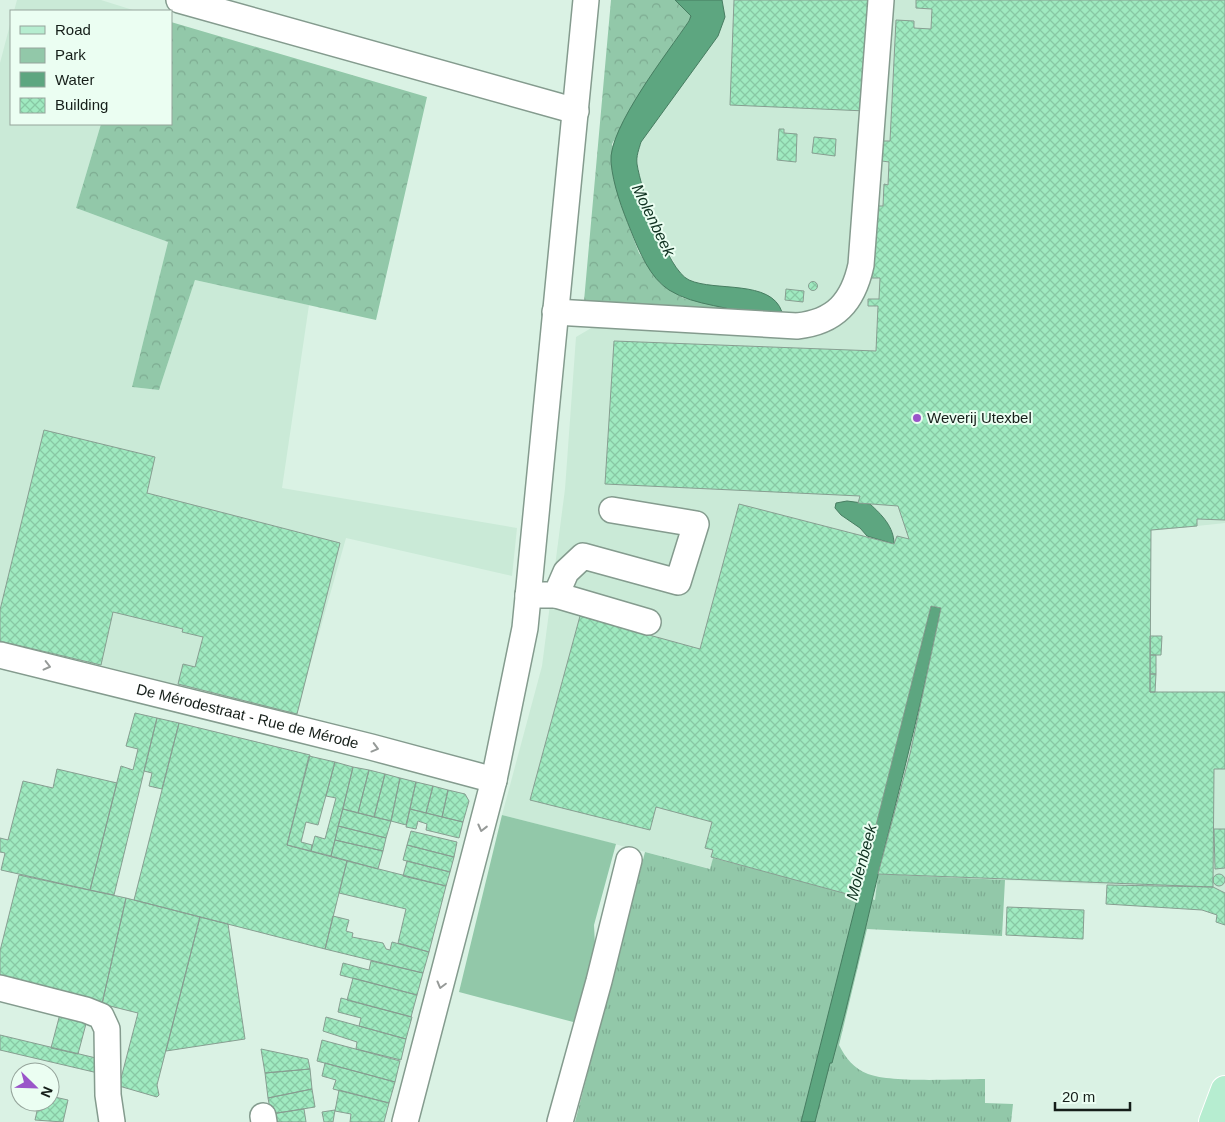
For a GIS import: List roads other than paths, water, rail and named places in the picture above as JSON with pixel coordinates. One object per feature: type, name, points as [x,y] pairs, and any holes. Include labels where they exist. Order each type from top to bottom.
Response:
[{"type":"main road","points":[[1213,1122],[1225,1090]]},
{"type":"street","points":[[179,0],[576,111]]},
{"type":"street","points":[[405,1122],[494,780],[525,628],[586,0]]},
{"type":"street","points":[[556,312],[797,326],[814,324],[828,318],[841,308],[851,296],[861,266],[881,0]]},
{"type":"street","points":[[556,595],[566,572],[582,556],[678,582],[696,524],[612,510]]},
{"type":"street","points":[[528,595],[556,595],[648,622]]},
{"type":"street","name":"De Mérodestraat - Rue de Mérode","points":[[0,655],[371,747],[494,780]]},
{"type":"street","points":[[560,1122],[599,981],[629,860]]},
{"type":"street","points":[[0,988],[86,1010],[101,1016],[107,1029],[108,1095],[112,1122]]},
{"type":"water","points":[[675,0],[722,0],[725,17],[718,36],[641,142],[637,155],[637,164],[649,209],[672,261],[689,280],[755,291],[766,295],[776,302],[782,312],[759,318],[690,300],[669,290],[656,279],[646,264],[621,206],[612,171],[613,147],[619,130],[641,90],[689,21],[691,16]]},
{"type":"water","points":[[847,501],[870,504],[890,527],[894,544],[867,536],[860,528],[841,515],[835,508],[836,503]]},
{"type":"water","points":[[931,606],[941,608],[934,642],[844,1016],[815,1122],[801,1122]]},
{"type":"place","name":"Weverij Utexbel","points":[[917,418]]},
{"type":"water label","name":"Molenbeek","points":[[654,220]]},
{"type":"water label","name":"Molenbeek","points":[[861,862]]}]
